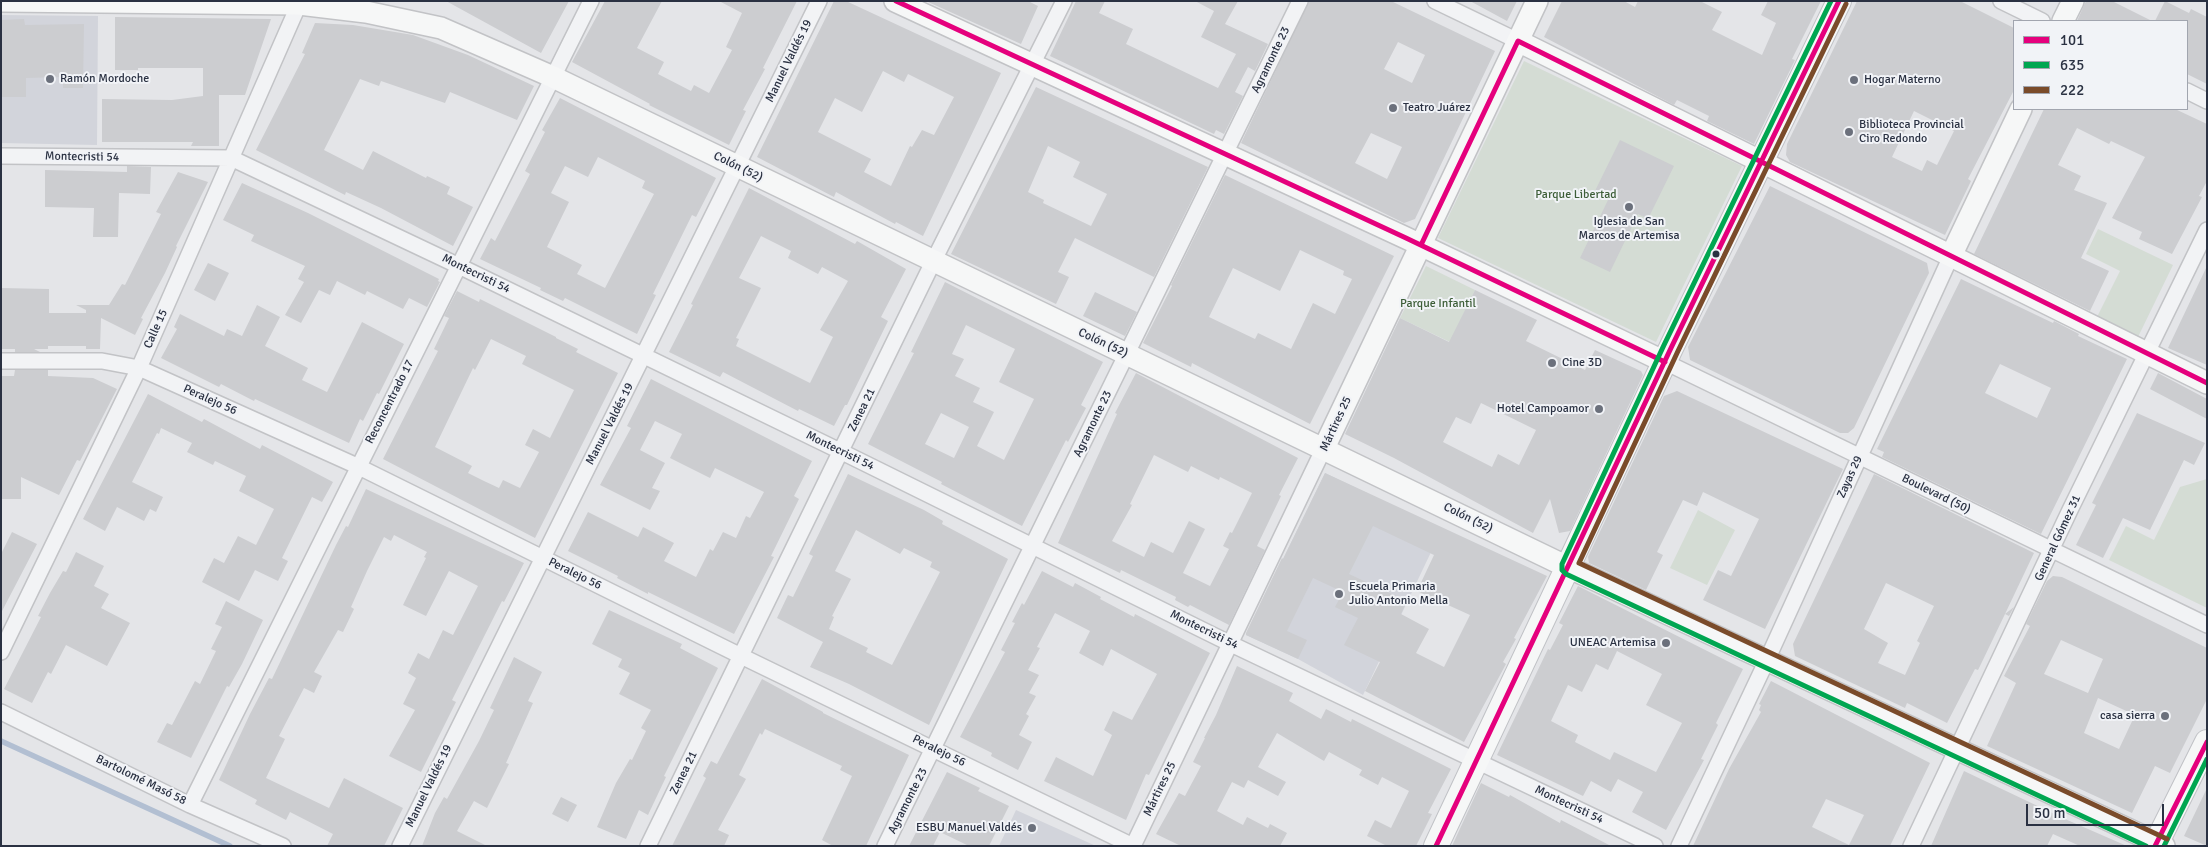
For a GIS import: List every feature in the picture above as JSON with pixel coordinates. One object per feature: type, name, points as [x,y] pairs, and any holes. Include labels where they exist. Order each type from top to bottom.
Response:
[{"type":"main road","name":"Colón (52)","points":[[2,1],[300,3],[366,12],[441,28],[553,77],[933,262],[1569,567],[1957,748],[2159,845]]},
{"type":"main road","points":[[895,1],[1421,245],[1664,362]]},
{"type":"main road","name":"Mártires 25","points":[[1324,448],[1538,1]]},
{"type":"main road","points":[[1436,846],[1664,362],[1839,1]]},
{"type":"main road","points":[[2063,20],[2072,1]]},
{"type":"main road","points":[[1518,41],[2207,383]]},
{"type":"main road","name":"Zayas 29","points":[[1951,256],[2021,110]]},
{"type":"main road","points":[[2159,845],[2207,742]]},
{"type":"street","name":"Reconcentrado 17","points":[[190,805],[357,466],[460,266],[591,1]]},
{"type":"street","name":"Manuel Valdés 19","points":[[400,846],[819,1]]},
{"type":"street","name":"Zenea 21","points":[[648,846],[842,452],[933,262],[1064,1]]},
{"type":"street","name":"Agramonte 23","points":[[886,846],[1300,1]]},
{"type":"street","points":[[1435,1],[1518,41]]},
{"type":"street","points":[[2001,1],[2040,20]]},
{"type":"street","name":"Calle 15","points":[[1,652],[139,368],[300,3]]},
{"type":"street","points":[[2188,92],[2207,101]]},
{"type":"street","name":"Montecristi 54","points":[[1,156],[231,158],[460,266],[1033,545],[1231,644],[1656,846]]},
{"type":"street","name":"General Gómez 31","points":[[1911,846],[2040,577],[2070,510],[2207,230]]},
{"type":"street","name":"Zayas 29","points":[[1679,846],[1767,660],[1951,256]]},
{"type":"street","name":"Peralejo 56","points":[[1,361],[102,361],[139,368],[357,466],[741,656],[1133,846]]},
{"type":"street","name":"Boulevard (50)","points":[[1664,362],[2207,625]]},
{"type":"street","name":"Mártires 25","points":[[1133,846],[1324,448]]},
{"type":"street","name":"Bartolomé Masó 58","points":[[1,712],[190,805],[282,846]]},
{"type":"shaded area","name":"Ramón Mordoche","points":[[1,15],[98,16],[97,145],[1,143]]},
{"type":"shaded area","name":"Escuela Primaria Julio Antonio Mella","points":[[1325,473],[1442,529],[1363,695],[1298,659],[1246,635]]},
{"type":"shaded area","name":"ESBU Manuel Valdés","points":[[1016,810],[1096,846],[999,846]]},
{"type":"green space","name":"Parque Libertad","points":[[1524,61],[1742,166],[1656,342],[1438,238]]},
{"type":"green space","points":[[2098,229],[2173,265],[2138,337],[2097,317],[2120,271],[2086,254]]},
{"type":"green space","name":"Parque Infantil","points":[[1426,266],[1475,290],[1450,342],[1400,318]]},
{"type":"green space","points":[[2207,479],[2207,608],[2109,560],[2126,526],[2154,540],[2180,487]]},
{"type":"green space","points":[[1698,510],[1735,530],[1707,585],[1670,568]]},
{"type":"building","points":[[446,1],[569,1],[541,53]]},
{"type":"building","points":[[605,1],[662,1],[637,48],[664,62],[658,74],[691,91],[694,85],[709,93],[732,50],[726,47],[742,13],[719,1],[797,1],[763,68],[765,69],[743,110],[746,111],[729,145],[649,105],[572,62]]},
{"type":"building","points":[[834,1],[846,1],[1001,73],[923,236],[896,222],[895,224],[836,192],[834,197],[757,157]],"holes":[[[883,71],[904,82],[908,74],[954,97],[934,135],[922,130],[912,147],[910,146],[891,186],[864,172],[871,159],[818,132],[835,98],[862,112]]]},
{"type":"building","points":[[926,1],[1028,1],[1038,6],[1021,44]]},
{"type":"building","points":[[1076,1],[1105,1],[1099,13],[1133,29],[1126,44],[1218,88],[1236,54],[1201,37],[1214,11],[1195,1],[1238,1],[1225,24],[1268,44],[1255,71],[1248,67],[1235,92],[1243,96],[1224,134],[1216,130],[1214,134],[1050,56]]},
{"type":"building","points":[[1309,1],[1391,1],[1495,51],[1415,219],[1404,223],[1241,143]],"holes":[[[1398,42],[1425,55],[1412,83],[1384,69]],[[1371,133],[1402,147],[1387,179],[1355,163]]]},
{"type":"building","points":[[1470,1],[1517,1],[1507,21]]},
{"type":"building","points":[[1562,1],[1624,1],[1635,7],[1638,1],[1700,1],[1722,12],[1712,30],[1762,55],[1776,23],[1761,15],[1768,1],[1821,1],[1792,59],[1795,60],[1754,144],[1707,121],[1709,116],[1677,100],[1674,105],[1544,37]]},
{"type":"building","points":[[1857,1],[1960,1],[2013,28],[2013,92],[1968,179],[1971,181],[1945,235],[1790,162],[1786,155],[1787,144]],"holes":[[[1914,111],[1954,131],[1937,165],[1927,160],[1922,171],[1892,157]]]},
{"type":"building","points":[[2086,1],[2112,1],[2150,20],[2077,20]]},
{"type":"building","points":[[2165,1],[2189,13],[2191,9],[2207,17],[2207,84],[2188,74],[2188,20],[2156,20]]},
{"type":"building","points":[[115,17],[271,19],[245,95],[219,95],[219,146],[191,146],[193,142],[102,142],[102,99],[172,100],[203,96],[203,68],[115,70]]},
{"type":"building","points":[[24,19],[25,25],[84,24],[83,88],[63,88],[63,77],[26,78],[26,97],[1,97],[1,20]]},
{"type":"building","points":[[315,23],[353,25],[413,35],[468,55],[534,86],[517,120],[450,92],[445,103],[381,81],[379,86],[360,79],[324,150],[363,170],[373,151],[426,178],[427,176],[450,187],[447,194],[473,207],[453,246],[381,208],[346,192],[345,195],[256,150],[305,54],[302,53]]},
{"type":"building","points":[[1036,87],[1208,167],[1154,277],[1075,238],[1058,272],[1069,277],[1056,304],[951,254]],"holes":[[[1048,146],[1080,162],[1073,177],[1107,194],[1091,226],[1043,203],[1044,200],[1028,192]]]},
{"type":"building","points":[[560,98],[716,178],[696,217],[692,215],[653,294],[656,295],[637,334],[565,298],[563,301],[540,290],[541,288],[480,259],[491,238],[495,241],[530,174],[525,171],[545,132],[542,130]],"holes":[[[598,157],[645,181],[642,188],[654,194],[605,288],[577,274],[582,265],[547,247],[569,202],[551,193],[565,166],[588,177]]]},
{"type":"building","points":[[2044,110],[2177,110],[2207,124],[2207,181],[2199,196],[2202,197],[2172,254],[2139,239],[2142,232],[2112,218],[2145,157],[2111,141],[2109,144],[2077,128],[2058,165],[2081,176],[2074,190],[2107,203],[2081,258],[2109,271],[2090,311],[1974,254]]},
{"type":"building","name":"Iglesia de San Marcos de Artemisa","points":[[1620,140],[1674,166],[1648,219],[1638,214],[1610,272],[1580,258],[1608,200],[1594,193]]},
{"type":"building","points":[[127,166],[151,167],[150,194],[119,193],[118,237],[93,237],[94,208],[45,207],[45,170],[127,172]]},
{"type":"building","points":[[178,172],[208,182],[176,246],[165,273],[141,318],[143,319],[135,335],[101,318],[100,349],[86,349],[86,346],[48,346],[48,349],[34,349],[40,352],[15,352],[15,349],[1,349],[1,288],[49,289],[49,313],[86,313],[86,310],[76,305],[109,305],[122,284],[125,285],[161,214],[156,212]]},
{"type":"building","points":[[1225,175],[1394,256],[1310,424],[1192,363],[1191,367],[1143,343]],"holes":[[[1300,250],[1344,271],[1343,275],[1352,279],[1335,314],[1313,303],[1291,349],[1258,333],[1255,339],[1209,317],[1233,268],[1280,291]]]},
{"type":"building","points":[[242,183],[308,213],[439,279],[438,281],[440,282],[427,307],[409,298],[403,309],[367,291],[365,295],[337,281],[330,295],[319,290],[301,323],[285,315],[304,282],[298,279],[305,266],[251,241],[254,235],[223,220]]},
{"type":"building","points":[[1770,186],[1927,263],[1929,273],[1854,428],[1848,433],[1840,433],[1690,360],[1688,347]]},
{"type":"building","points":[[749,188],[855,244],[857,241],[906,269],[881,317],[888,321],[847,405],[845,405],[834,426],[799,409],[798,411],[723,372],[720,377],[669,352],[693,305],[691,304]],"holes":[[[761,236],[791,251],[788,258],[818,274],[822,267],[848,281],[820,330],[833,337],[810,383],[736,346],[739,339],[736,338],[761,288],[739,278]]]},
{"type":"building","points":[[208,263],[229,273],[215,301],[194,290]]},
{"type":"building","points":[[2207,266],[2207,365],[2168,348]]},
{"type":"building","points":[[1961,279],[2053,323],[2054,321],[2079,334],[2078,336],[2127,359],[2041,534],[1882,457],[1884,452],[1877,449]],"holes":[[[2000,364],[2051,388],[2037,418],[1985,393]]]},
{"type":"building","points":[[945,282],[1103,362],[1081,405],[1086,408],[1068,442],[1066,440],[1022,526],[868,444],[914,353],[911,352]],"holes":[[[966,325],[1015,349],[999,382],[1034,399],[1004,460],[977,446],[994,412],[973,402],[980,388],[955,376],[964,359],[952,354]],[[941,413],[969,427],[954,458],[925,444]]]},
{"type":"building","points":[[1475,290],[1537,320],[1526,341],[1585,370],[1595,350],[1641,371],[1643,375],[1570,531],[1559,533],[1550,499],[1533,533],[1394,458],[1345,434],[1400,318],[1449,342]],"holes":[[[1481,403],[1536,430],[1519,465],[1498,454],[1492,467],[1443,442],[1456,417],[1471,424]]]},
{"type":"building","points":[[457,291],[479,302],[480,299],[556,337],[578,349],[576,352],[618,373],[535,538],[383,459],[438,351],[434,349],[449,318],[444,316]],"holes":[[[491,339],[526,356],[522,364],[574,390],[550,438],[533,429],[525,445],[539,452],[520,488],[503,480],[499,488],[468,473],[472,466],[435,447],[473,368],[475,370]]]},
{"type":"building","points":[[1095,292],[1137,312],[1125,336],[1083,316]]},
{"type":"building","points":[[257,305],[280,317],[265,346],[308,368],[302,380],[327,392],[362,322],[404,344],[379,394],[377,393],[363,421],[360,419],[349,443],[255,399],[254,401],[221,384],[219,387],[161,358],[177,329],[174,327],[180,314],[224,336],[227,329],[242,336]]},
{"type":"building","points":[[15,370],[48,370],[48,376],[93,378],[117,389],[80,461],[77,460],[59,495],[21,477],[21,499],[1,499],[1,376],[14,376]]},
{"type":"building","points":[[1136,373],[1298,458],[1279,495],[1281,496],[1257,546],[1265,550],[1229,625],[1190,605],[1188,607],[1175,600],[1176,597],[1121,570],[1120,573],[1058,543],[1117,414],[1115,413]],"holes":[[[1154,455],[1188,472],[1191,466],[1219,480],[1220,477],[1252,493],[1232,533],[1230,532],[1223,546],[1229,549],[1210,586],[1183,573],[1205,529],[1189,521],[1173,553],[1151,542],[1144,557],[1112,541],[1132,505],[1130,504]]]},
{"type":"building","points":[[2158,373],[2207,399],[2207,419],[2150,389]]},
{"type":"building","points":[[651,379],[812,461],[794,496],[799,499],[771,556],[774,557],[734,634],[648,592],[648,594],[617,578],[618,576],[568,551],[588,512],[638,537],[643,527],[674,543],[664,561],[696,577],[710,549],[713,551],[723,532],[736,538],[746,516],[750,518],[764,492],[715,468],[710,478],[670,458],[682,434],[655,421],[640,450],[665,463],[652,488],[660,491],[650,510],[600,485],[631,428],[627,426]]},
{"type":"building","points":[[1677,391],[1843,469],[1765,629],[1703,600],[1718,570],[1731,576],[1759,519],[1703,492],[1697,506],[1683,500],[1657,552],[1663,555],[1646,590],[1589,563],[1588,557],[1664,396]]},
{"type":"building","points":[[148,394],[202,422],[204,419],[260,449],[262,445],[333,482],[322,502],[312,497],[282,558],[288,561],[278,581],[255,570],[239,601],[202,582],[214,558],[224,563],[238,536],[256,545],[274,509],[239,491],[246,476],[215,461],[213,465],[187,452],[192,443],[161,428],[132,482],[163,497],[156,512],[150,509],[144,521],[117,507],[105,531],[83,519]]},
{"type":"building","points":[[2137,413],[2205,443],[2194,465],[2184,460],[2150,530],[2123,518],[2103,558],[2076,545],[2096,505],[2092,503]]},
{"type":"building","points":[[1325,473],[1547,576],[1514,638],[1516,639],[1503,662],[1506,664],[1464,742],[1365,691],[1380,662],[1344,645],[1358,618],[1335,607],[1343,592],[1313,578],[1287,631],[1307,640],[1298,659],[1246,635]],"holes":[[[1373,526],[1434,555],[1417,591],[1470,615],[1444,667],[1416,653],[1429,629],[1401,614],[1407,601],[1349,574]]]},
{"type":"building","points":[[848,474],[924,510],[943,521],[942,524],[1008,559],[929,725],[849,684],[810,667],[823,642],[777,618],[788,595],[793,597],[813,556],[809,554]],"holes":[[[856,530],[900,554],[904,548],[932,562],[930,567],[940,572],[892,665],[866,652],[868,648],[829,629],[834,617],[832,616],[851,579],[835,571]]]},
{"type":"building","points":[[1874,474],[2034,553],[1978,670],[1975,669],[1947,723],[1907,703],[1905,708],[1795,656],[1793,644]],"holes":[[[1886,583],[1934,606],[1917,641],[1920,643],[1905,675],[1878,663],[1888,643],[1864,629]]]},
{"type":"building","points":[[366,489],[524,563],[504,602],[502,601],[452,700],[456,702],[421,772],[389,756],[415,710],[403,704],[416,678],[408,673],[418,653],[429,659],[443,630],[453,635],[478,586],[449,571],[426,616],[403,605],[426,558],[424,557],[427,552],[394,535],[391,541],[384,537],[351,607],[354,609],[343,632],[338,630],[314,672],[322,676],[314,693],[304,688],[279,736],[285,739],[266,778],[329,808],[344,778],[403,808],[384,846],[327,846],[333,834],[290,812],[286,820],[255,804],[257,800],[219,780],[250,714],[269,678],[272,679],[336,545],[346,526],[348,527]]},
{"type":"building","points":[[12,532],[37,544],[1,613],[1,554]]},
{"type":"building","points":[[76,552],[104,566],[94,586],[109,594],[101,608],[130,623],[107,666],[66,645],[51,674],[48,672],[32,703],[4,689],[41,617],[38,616],[50,593],[63,571],[66,572]]},
{"type":"building","points":[[1042,571],[1073,587],[1075,583],[1134,617],[1135,614],[1210,653],[1149,775],[1146,774],[1126,820],[1044,781],[1056,757],[1093,776],[1112,735],[1104,730],[1113,711],[1132,720],[1157,674],[1111,649],[1103,666],[1079,653],[1090,631],[1055,613],[1037,647],[1040,648],[1028,670],[1039,675],[1029,693],[1036,696],[1026,714],[1029,716],[1019,735],[1032,742],[1018,770],[991,756],[992,753],[960,737],[1005,652],[1001,650],[1015,623],[1012,622],[1022,603],[1024,605]]},
{"type":"building","points":[[2053,576],[2062,577],[2207,648],[2207,699],[2170,773],[2155,766],[2132,813],[1987,746],[2016,683],[2004,676],[2030,626],[2026,624],[2047,581]],"holes":[[[2061,640],[2103,659],[2088,693],[2044,674]],[[2098,698],[2135,715],[2119,749],[2084,733]]]},
{"type":"building","points":[[1578,586],[1743,669],[1716,723],[1718,725],[1701,759],[1704,760],[1666,830],[1632,812],[1643,792],[1618,779],[1611,792],[1591,781],[1583,796],[1497,755],[1548,649],[1550,650],[1563,625],[1559,623]],"holes":[[[1617,651],[1662,674],[1646,705],[1682,723],[1656,772],[1614,752],[1610,760],[1575,742],[1578,735],[1551,721],[1568,685],[1582,692],[1596,664],[1608,670]]]},
{"type":"building","points":[[226,601],[263,620],[242,664],[229,687],[227,686],[191,758],[157,742],[167,723],[172,725],[195,681],[200,684],[216,651],[211,649],[222,627],[215,624]]},
{"type":"building","points":[[2014,607],[2009,616],[2005,614]]},
{"type":"building","points":[[609,610],[682,644],[680,648],[718,668],[664,776],[666,777],[648,815],[639,810],[626,839],[597,827],[616,783],[630,759],[632,760],[646,731],[641,728],[651,710],[619,694],[630,673],[618,667],[622,659],[592,644]]},
{"type":"building","points":[[514,657],[542,672],[528,701],[533,703],[506,763],[509,764],[487,808],[474,801],[457,831],[487,846],[422,846],[435,813],[444,797],[447,799],[479,741],[494,710],[490,708]]},
{"type":"building","points":[[1237,666],[1293,693],[1289,701],[1321,719],[1326,709],[1351,722],[1352,719],[1451,769],[1428,813],[1432,814],[1416,846],[1387,846],[1367,836],[1375,820],[1391,828],[1409,791],[1382,777],[1378,785],[1359,775],[1362,770],[1329,752],[1324,761],[1277,733],[1258,767],[1286,782],[1278,796],[1248,780],[1244,788],[1232,782],[1217,811],[1243,825],[1247,817],[1268,828],[1270,824],[1287,833],[1280,846],[1181,846],[1156,834],[1179,793],[1185,796],[1201,766],[1193,762]]},
{"type":"building","points":[[762,679],[823,713],[909,755],[866,846],[833,846],[822,840],[852,776],[840,770],[842,766],[765,729],[762,735],[760,733],[739,775],[746,779],[718,830],[729,835],[724,846],[672,846],[706,778],[703,776],[711,761],[717,764]]},
{"type":"building","points":[[1771,681],[1930,763],[1890,846],[1693,846],[1729,769],[1761,712],[1759,710],[1761,705],[1759,704]],"holes":[[[1826,799],[1864,815],[1849,845],[1812,827]]]},
{"type":"building","points":[[1964,771],[2127,846],[2080,846],[2053,834],[2047,846],[1931,846]]},
{"type":"building","points":[[947,772],[980,788],[978,791],[1009,806],[989,846],[969,846],[940,832],[933,846],[909,846]]},
{"type":"building","points":[[1481,783],[1509,797],[1510,795],[1560,823],[1561,820],[1611,846],[1452,846]]},
{"type":"building","points":[[2207,788],[2207,846],[2184,836]]},
{"type":"building","points":[[561,797],[577,805],[568,822],[552,814]]},
{"type":"waterway","points":[[1,741],[230,846]]},
{"type":"transit line","name":"101","points":[[896,1],[1406,238],[1665,362]]},
{"type":"transit line","name":"635","points":[[1831,1],[1664,345],[1562,564],[1562,570],[1566,574],[2146,846]]},
{"type":"transit line","name":"101","points":[[1436,846],[1671,348],[1839,1]]},
{"type":"transit line","name":"222","points":[[1846,4],[1678,351],[1579,563],[2167,839]]},
{"type":"transit line","name":"101","points":[[1421,245],[1518,41],[2207,383]]},
{"type":"transit line","name":"101","points":[[2155,846],[2207,742]]},
{"type":"transit line","name":"635","points":[[2164,846],[2207,759]]},
{"type":"place","name":"Ramón Mordoche","points":[[50,79]]},
{"type":"place","name":"Hogar Materno","points":[[1854,80]]},
{"type":"place","name":"Teatro Juárez","points":[[1393,108]]},
{"type":"place","name":"Biblioteca Provincial Ciro Redondo","points":[[1849,132]]},
{"type":"place","name":"Iglesia de San Marcos de Artemisa","points":[[1629,207]]},
{"type":"place","name":"Cine 3D","points":[[1552,363]]},
{"type":"place","name":"Hotel Campoamor","points":[[1599,409]]},
{"type":"place","name":"Escuela Primaria Julio Antonio Mella","points":[[1339,594]]},
{"type":"place","name":"UNEAC Artemisa","points":[[1666,643]]},
{"type":"place","name":"casa sierra","points":[[2165,716]]},
{"type":"place","name":"ESBU Manuel Valdés","points":[[1032,828]]}]
